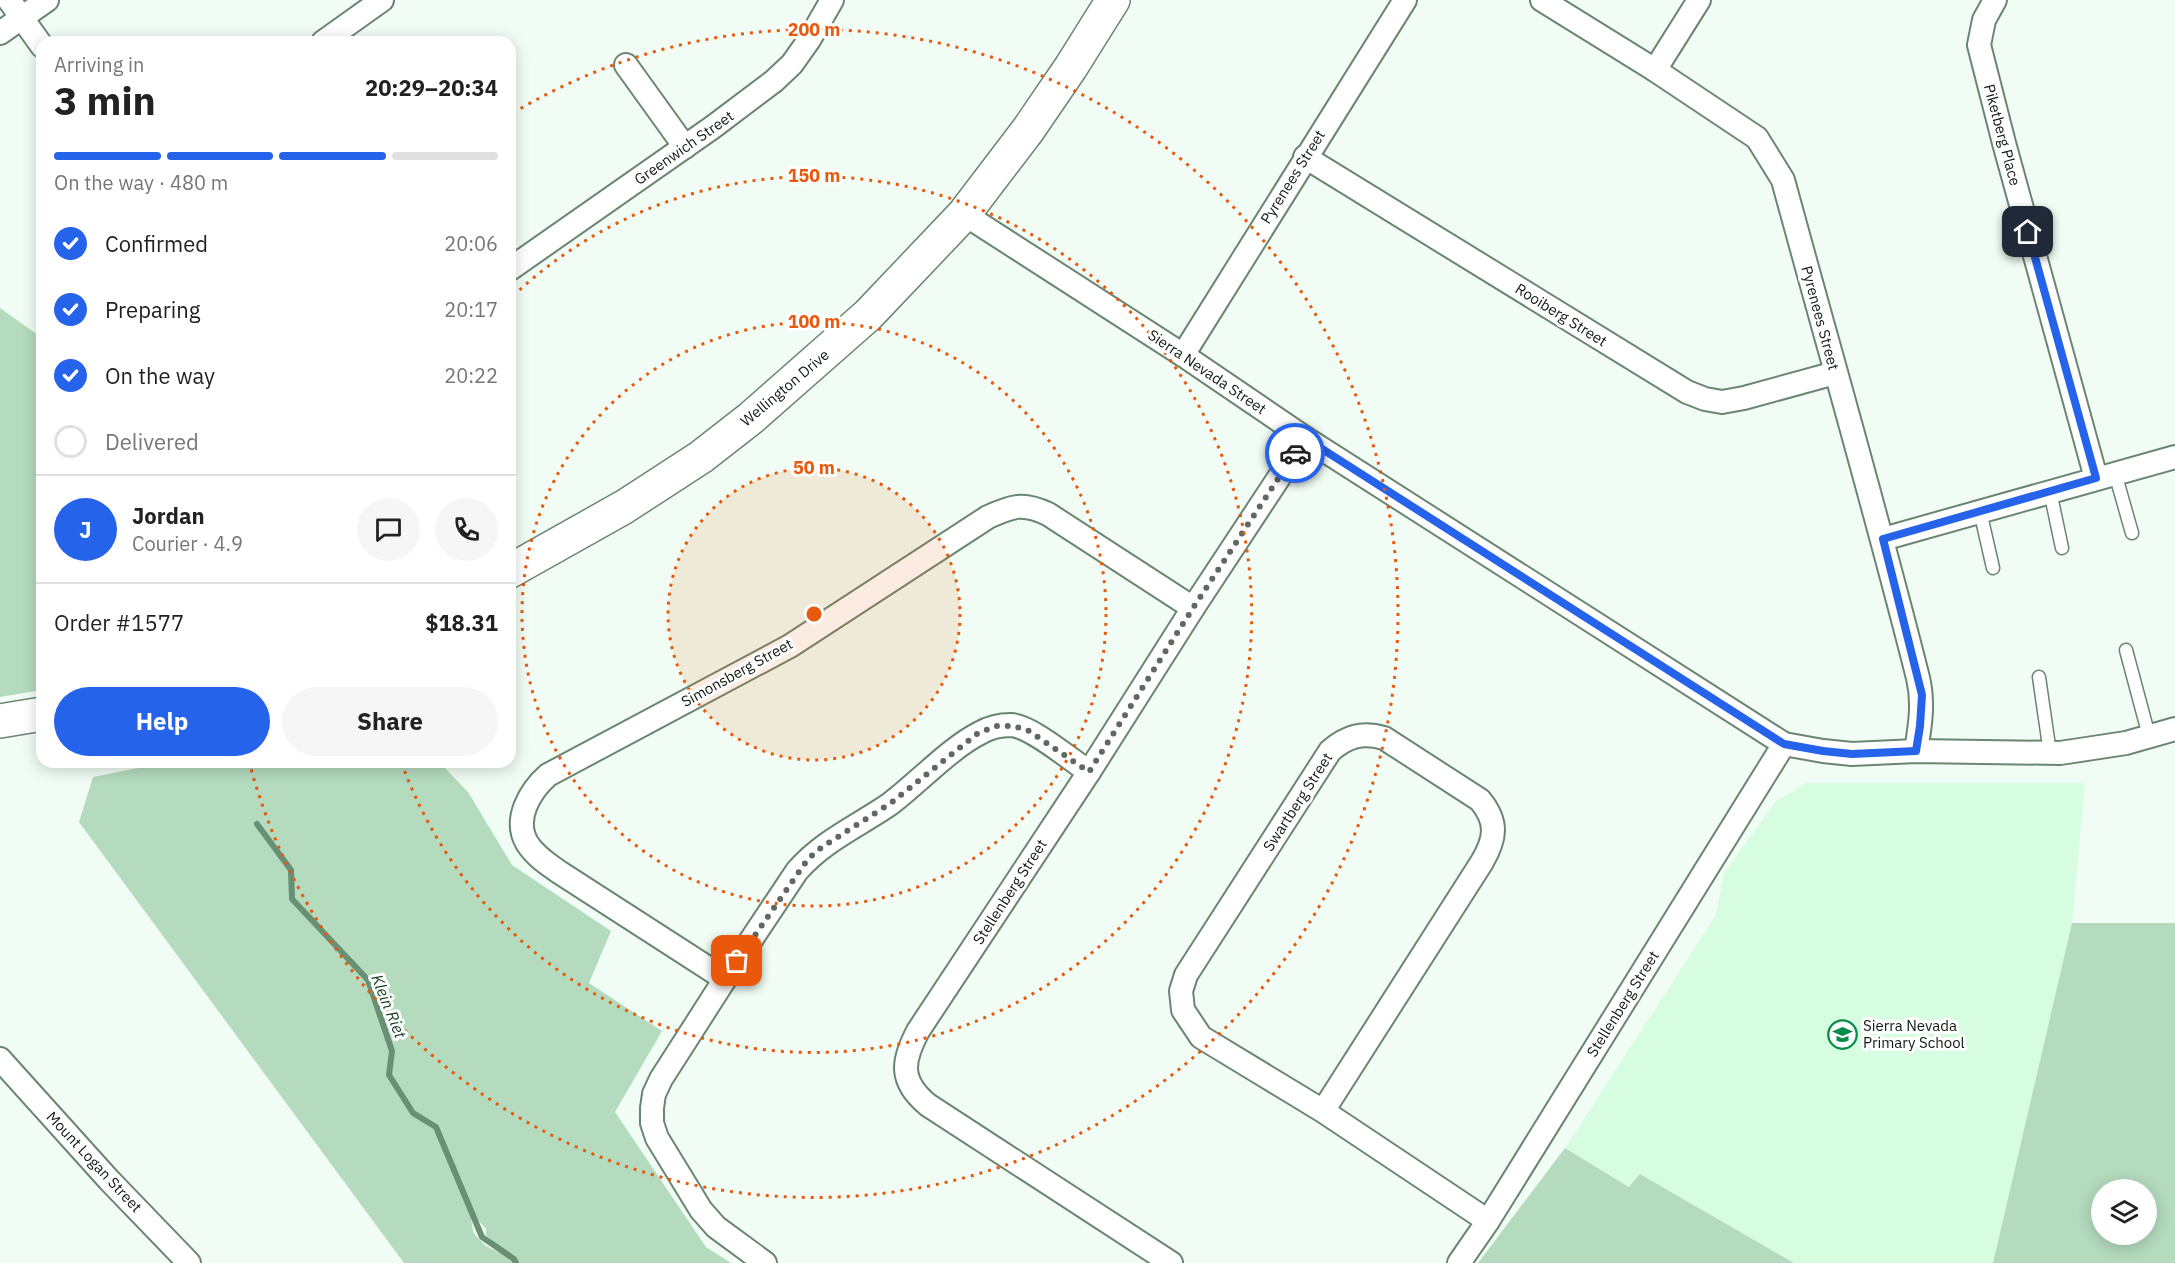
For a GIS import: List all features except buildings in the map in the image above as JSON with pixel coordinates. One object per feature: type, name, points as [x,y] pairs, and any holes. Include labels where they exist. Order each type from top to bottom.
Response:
[{"type":"street","points":[[0,33],[16,9],[47,0]]},
{"type":"street","points":[[331,36],[382,0]]},
{"type":"street","name":"Greenwich Street","points":[[516,264],[685,147],[774,81],[792,64],[832,0]]},
{"type":"street","name":"Wellington Drive","points":[[516,568],[624,507],[701,458],[751,418],[868,315],[964,214],[1028,130],[1113,0]]},
{"type":"street","name":"Pyrenees Street","points":[[1183,355],[1405,0]]},
{"type":"street","name":"Pyrenees Street","points":[[1542,0],[1655,70],[1757,138],[1783,180],[1835,374],[1883,539],[1922,695],[1916,751]]},
{"type":"street","points":[[1655,70],[1699,0]]},
{"type":"street","name":"Piketberg Place","points":[[1995,0],[1984,20],[1979,45],[2004,143],[2106,476]]},
{"type":"street","points":[[16,9],[36,37]]},
{"type":"street","points":[[626,65],[685,147]]},
{"type":"street","name":"Rooiberg Street","points":[[1305,157],[1664,379],[1696,396],[1722,402],[1835,374]]},
{"type":"street","name":"Sierra Nevada Street","points":[[964,214],[1183,355],[1305,438],[1784,744],[1852,754],[1916,751],[2050,753],[2126,743],[2175,729]]},
{"type":"street","name":"Stellenberg Street","points":[[1171,1263],[928,1105],[912,1089],[906,1074],[908,1050],[918,1031],[1305,438]]},
{"type":"street","points":[[1883,539],[2175,457]]},
{"type":"street","name":"Simonsberg Street","points":[[724,979],[538,856],[526,842],[523,825],[524,811],[537,785],[548,775],[790,646],[988,517],[1020,505],[1035,507],[1048,514],[1193,608]]},
{"type":"street","points":[[0,722],[36,715]]},
{"type":"street","points":[[765,1263],[716,1227],[701,1210],[657,1138],[652,1124],[654,1094],[661,1078],[724,979],[808,859],[822,847],[891,803],[978,733],[997,726],[1014,726],[1029,731],[1089,772]]},
{"type":"street","name":"Swartberg Street","points":[[1323,1111],[1482,862],[1494,835],[1489,810],[1480,800],[1384,738],[1371,735],[1348,737],[1330,751],[1182,984],[1183,1010],[1202,1036],[1323,1111],[1488,1221]]},
{"type":"street","name":"Stellenberg Street","points":[[1459,1263],[1488,1221],[1784,744]]},
{"type":"street","name":"Mount Logan Street","points":[[2,1066],[189,1263]]},
{"type":"lane","points":[[2106,476],[2132,533]]},
{"type":"lane","points":[[2050,491],[2062,548]]},
{"type":"lane","points":[[1980,512],[1992,568]]},
{"type":"lane","points":[[2126,650],[2150,736]]},
{"type":"lane","points":[[2038,677],[2050,753]]},
{"type":"shaded area","points":[[0,308],[36,334],[36,691],[0,697]]},
{"type":"shaded area","points":[[138,768],[445,768],[468,792],[512,865],[611,931],[589,983],[662,1031],[615,1112],[706,1247],[731,1263],[404,1263],[79,822],[93,777]],"holes":[[[469,1203],[477,1219],[486,1229],[486,1235],[496,1244],[498,1250],[507,1253],[508,1257],[486,1246],[476,1236],[473,1231]]]},
{"type":"shaded area","name":"Sierra Nevada Primary School","points":[[1807,783],[2085,783],[2072,923],[1993,1263],[1794,1263],[1640,1174],[1630,1187],[1565,1148],[1716,915],[1724,873],[1776,801]]},
{"type":"shaded area","points":[[2072,923],[2175,923],[2175,1263],[1993,1263]]},
{"type":"shaded area","points":[[1565,1148],[1629,1187],[1640,1174],[1794,1263],[1478,1263]]},
{"type":"waterway","name":"Klein Riet","points":[[257,824],[291,870],[292,899],[368,980],[392,1051],[389,1075],[413,1113],[436,1127],[482,1237],[514,1259],[516,1263]]},
{"type":"way so far","points":[[737,961],[797,871],[808,859],[822,847],[891,803],[978,733],[997,726],[1014,726],[1029,731],[1089,772],[1295,453]]},
{"type":"place","name":"Sierra Nevada Primary School","points":[[1842,1035]]},
{"type":"route","points":[[1295,453],[1305,438],[1784,744],[1852,754],[1916,751],[1922,695],[1883,539],[2096,478],[2028,232]]}]
